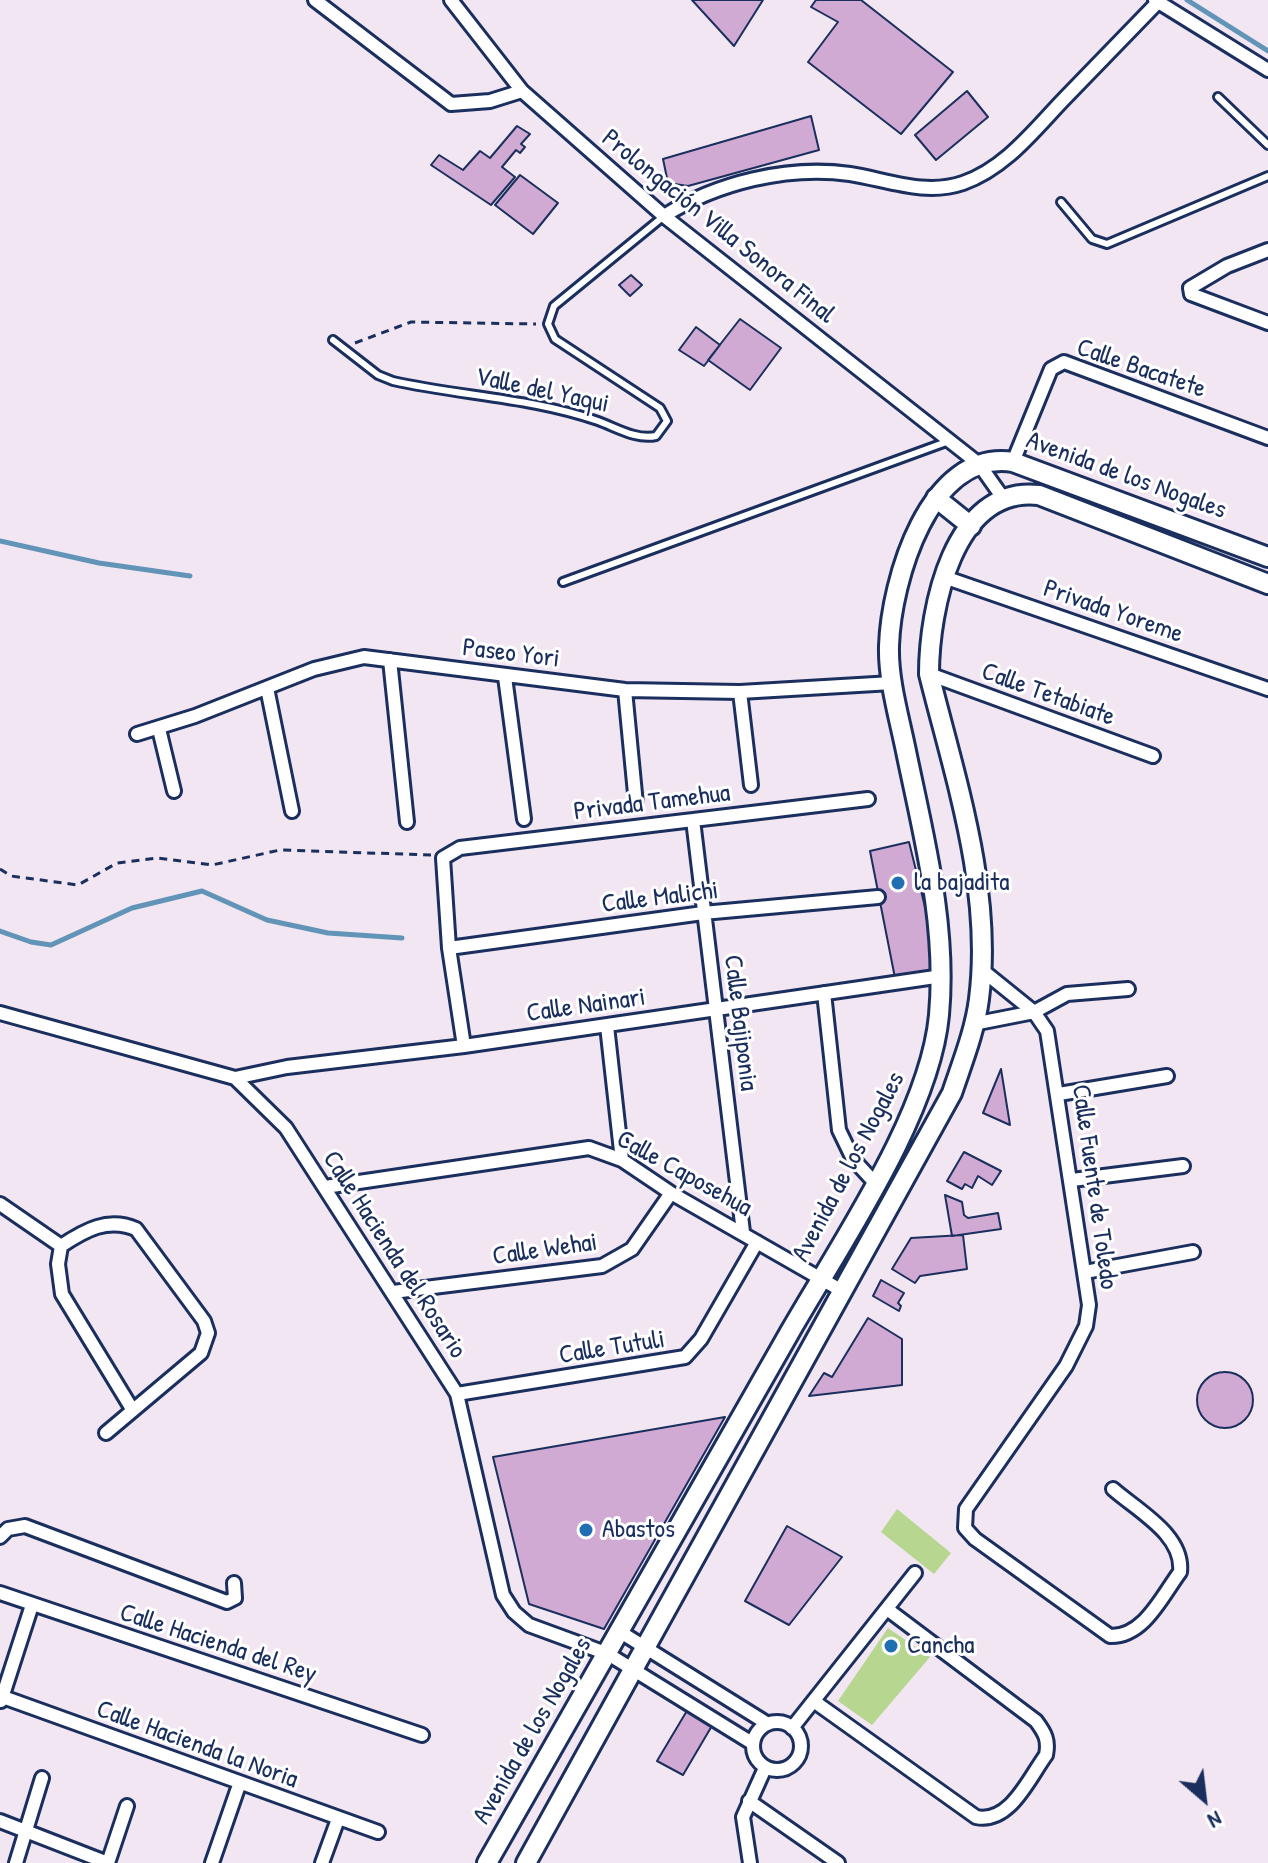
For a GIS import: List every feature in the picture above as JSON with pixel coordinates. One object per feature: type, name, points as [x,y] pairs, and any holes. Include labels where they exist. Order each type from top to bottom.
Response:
[{"type":"main road","name":"Avenida de los Nogales","points":[[487,1863],[622,1633],[875,1183],[917,1103],[932,1062],[942,976],[932,874],[892,683],[889,647],[892,615],[913,545],[936,498],[953,477],[979,464],[999,460],[1013,462],[1268,557]]},
{"type":"main road","name":"Avenida de los Nogales","points":[[526,1863],[937,1127],[952,1093],[973,1024],[982,970],[975,872],[929,674],[933,621],[944,577],[971,526],[980,513],[1003,498],[1024,494],[1056,501],[1268,584]]},
{"type":"main road","points":[[936,498],[971,526]]},
{"type":"street","points":[[315,0],[451,104],[490,101],[522,91]]},
{"type":"street","name":"Prolongación Villa Sonora Final","points":[[451,0],[522,91],[664,216],[979,464],[1003,498]]},
{"type":"street","points":[[664,216],[690,200],[733,184],[793,174],[848,174],[922,188],[943,188],[984,174],[1015,149],[1156,1],[1268,70]]},
{"type":"street","points":[[1268,250],[1199,280],[1190,288],[1191,294],[1268,323]]},
{"type":"street","name":"Calle Bacatete","points":[[1013,462],[1051,369],[1064,362],[1268,438]]},
{"type":"street","name":"Privada Yoreme","points":[[944,577],[1268,689]]},
{"type":"street","name":"Paseo Yori","points":[[137,734],[159,729],[341,661],[364,657],[625,690],[740,692],[892,683]]},
{"type":"street","points":[[390,660],[407,822]]},
{"type":"street","name":"Calle Tetabiate","points":[[929,674],[1153,756]]},
{"type":"street","points":[[505,677],[524,819]]},
{"type":"street","points":[[267,688],[292,811]]},
{"type":"street","points":[[625,690],[636,804]]},
{"type":"street","points":[[740,692],[751,785]]},
{"type":"street","points":[[159,729],[174,791]]},
{"type":"street","name":"Privada Tamehua","points":[[443,858],[460,848],[868,799]]},
{"type":"street","name":"Calle Bajiponia","points":[[693,820],[743,1232]]},
{"type":"street","points":[[443,858],[449,948],[464,1046]]},
{"type":"street","name":"Calle Malichi","points":[[449,948],[703,913],[878,897]]},
{"type":"street","name":"Calle Fuente de Toledo","points":[[982,970],[1034,1012],[1047,1031],[1089,1305],[1078,1346],[966,1509],[965,1528],[975,1539],[1110,1636],[1120,1636],[1139,1627],[1180,1572],[1181,1563],[1174,1542],[1113,1489]]},
{"type":"street","name":"Calle Nainari","points":[[235,1078],[287,1067],[464,1046],[942,976]]},
{"type":"street","points":[[973,1024],[1034,1012],[1067,994],[1128,989]]},
{"type":"street","points":[[824,993],[839,1130],[853,1159],[875,1183]]},
{"type":"street","name":"Calle Hacienda del Rosario","points":[[0,1013],[235,1078],[286,1128],[457,1394],[503,1595],[514,1612],[529,1625],[608,1654],[752,1743]]},
{"type":"street","points":[[607,1026],[622,1160]]},
{"type":"street","points":[[1059,1094],[1167,1076]]},
{"type":"street","name":"Calle Caposehua","points":[[325,1187],[589,1148],[622,1160],[671,1193],[844,1292]]},
{"type":"street","points":[[1072,1180],[1183,1166]]},
{"type":"street","name":"Calle Wehai","points":[[393,1292],[602,1266],[632,1249],[671,1193]]},
{"type":"street","points":[[0,1204],[61,1246]]},
{"type":"street","points":[[61,1246],[107,1223],[122,1223],[136,1229],[204,1321],[208,1343],[201,1353],[106,1433]]},
{"type":"street","name":"Calle Tutuli","points":[[457,1394],[685,1357],[701,1339],[757,1242]]},
{"type":"street","points":[[61,1246],[58,1264],[62,1294],[132,1409]]},
{"type":"street","points":[[1085,1272],[1193,1252]]},
{"type":"street","points":[[0,1537],[8,1529],[25,1526],[227,1602],[235,1598],[234,1583]]},
{"type":"street","points":[[792,1728],[915,1573]]},
{"type":"street","name":"Calle Hacienda del Rey","points":[[0,1593],[422,1735]]},
{"type":"street","points":[[1,1701],[32,1605]]},
{"type":"street","points":[[815,1702],[976,1817],[990,1818],[1004,1813],[1046,1755],[1048,1743],[1044,1732],[1036,1721],[887,1609]]},
{"type":"street","points":[[622,1633],[768,1724]]},
{"type":"street","name":"Calle Hacienda la Noria","points":[[1,1701],[378,1832]]},
{"type":"street","points":[[781,1722],[792,1728],[799,1737],[801,1749],[797,1760],[788,1768],[776,1771],[765,1768],[753,1753],[752,1743],[758,1731],[768,1724],[781,1722]]},
{"type":"street","points":[[750,1863],[743,1817],[765,1768]]},
{"type":"street","points":[[16,1863],[42,1778]]},
{"type":"street","points":[[212,1863],[239,1785]]},
{"type":"street","points":[[749,1801],[838,1863]]},
{"type":"street","points":[[0,1821],[108,1863],[127,1806]]},
{"type":"street","points":[[322,1863],[338,1819]]},
{"type":"lane","points":[[1218,97],[1268,145]]},
{"type":"lane","points":[[1061,202],[1092,239],[1107,244],[1268,176]]},
{"type":"lane","points":[[548,324],[554,306],[664,216]]},
{"type":"lane","name":"Valle del Yaqui","points":[[333,340],[378,375],[393,381],[573,414],[638,436],[656,436],[662,432],[667,421],[660,408],[555,339],[548,324]]},
{"type":"lane","points":[[563,582],[949,441]]},
{"type":"path","points":[[350,345],[411,322],[548,324]]},
{"type":"path","points":[[0,869],[11,876],[78,885],[117,863],[158,858],[212,865],[280,850],[427,854],[443,858]]},
{"type":"green space","points":[[897,1509],[951,1553],[934,1574],[881,1532]]},
{"type":"green space","points":[[888,1628],[930,1657],[872,1725],[838,1701]]},
{"type":"building","points":[[692,0],[763,0],[734,46]]},
{"type":"building","points":[[816,0],[861,0],[953,72],[901,134],[808,62],[838,22],[811,7]]},
{"type":"building","points":[[967,91],[988,117],[936,160],[915,135]]},
{"type":"building","points":[[811,116],[819,150],[688,186],[668,183],[663,159]]},
{"type":"building","points":[[517,126],[530,134],[521,144],[525,147],[520,153],[516,150],[502,167],[515,177],[491,205],[431,165],[439,155],[463,170],[480,151],[490,158]]},
{"type":"building","points":[[520,175],[558,203],[533,234],[495,205]]},
{"type":"building","points":[[631,275],[642,285],[630,296],[619,285]]},
{"type":"building","points":[[740,319],[781,348],[750,390],[708,360]]},
{"type":"building","points":[[696,327],[720,345],[704,366],[679,350]]},
{"type":"building","name":"la bajadita","points":[[909,842],[942,976],[895,978],[870,851]]},
{"type":"building","points":[[1001,1069],[1010,1125],[983,1113]]},
{"type":"building","points":[[964,1152],[1001,1171],[992,1185],[978,1176],[972,1188],[965,1184],[962,1189],[947,1181]]},
{"type":"building","points":[[945,1195],[962,1202],[964,1215],[968,1218],[998,1213],[1001,1229],[952,1236]]},
{"type":"building","points":[[963,1235],[967,1269],[920,1276],[915,1283],[892,1269],[911,1238]]},
{"type":"building","points":[[881,1280],[904,1293],[898,1303],[901,1306],[899,1311],[873,1296]]},
{"type":"building","points":[[868,1318],[902,1339],[902,1385],[809,1396],[824,1373],[832,1377]]},
{"type":"building","points":[[1225,1372],[1244,1381],[1253,1400],[1244,1419],[1225,1428],[1206,1419],[1197,1400],[1206,1381]]},
{"type":"building","name":"Abastos","points":[[725,1417],[604,1629],[529,1604],[493,1457]]},
{"type":"building","points":[[787,1526],[842,1557],[789,1625],[745,1601]]},
{"type":"building","points":[[688,1709],[713,1724],[683,1775],[657,1761]]},
{"type":"waterway","points":[[1187,0],[1268,51]]},
{"type":"waterway","points":[[0,541],[99,563],[190,576]]},
{"type":"waterway","points":[[0,931],[31,942],[51,945],[132,908],[202,891],[267,920],[328,933],[402,938]]},
{"type":"place","name":"la bajadita","points":[[898,883]]},
{"type":"place","name":"Abastos","points":[[586,1530]]},
{"type":"place","name":"Cancha","points":[[891,1646]]}]
